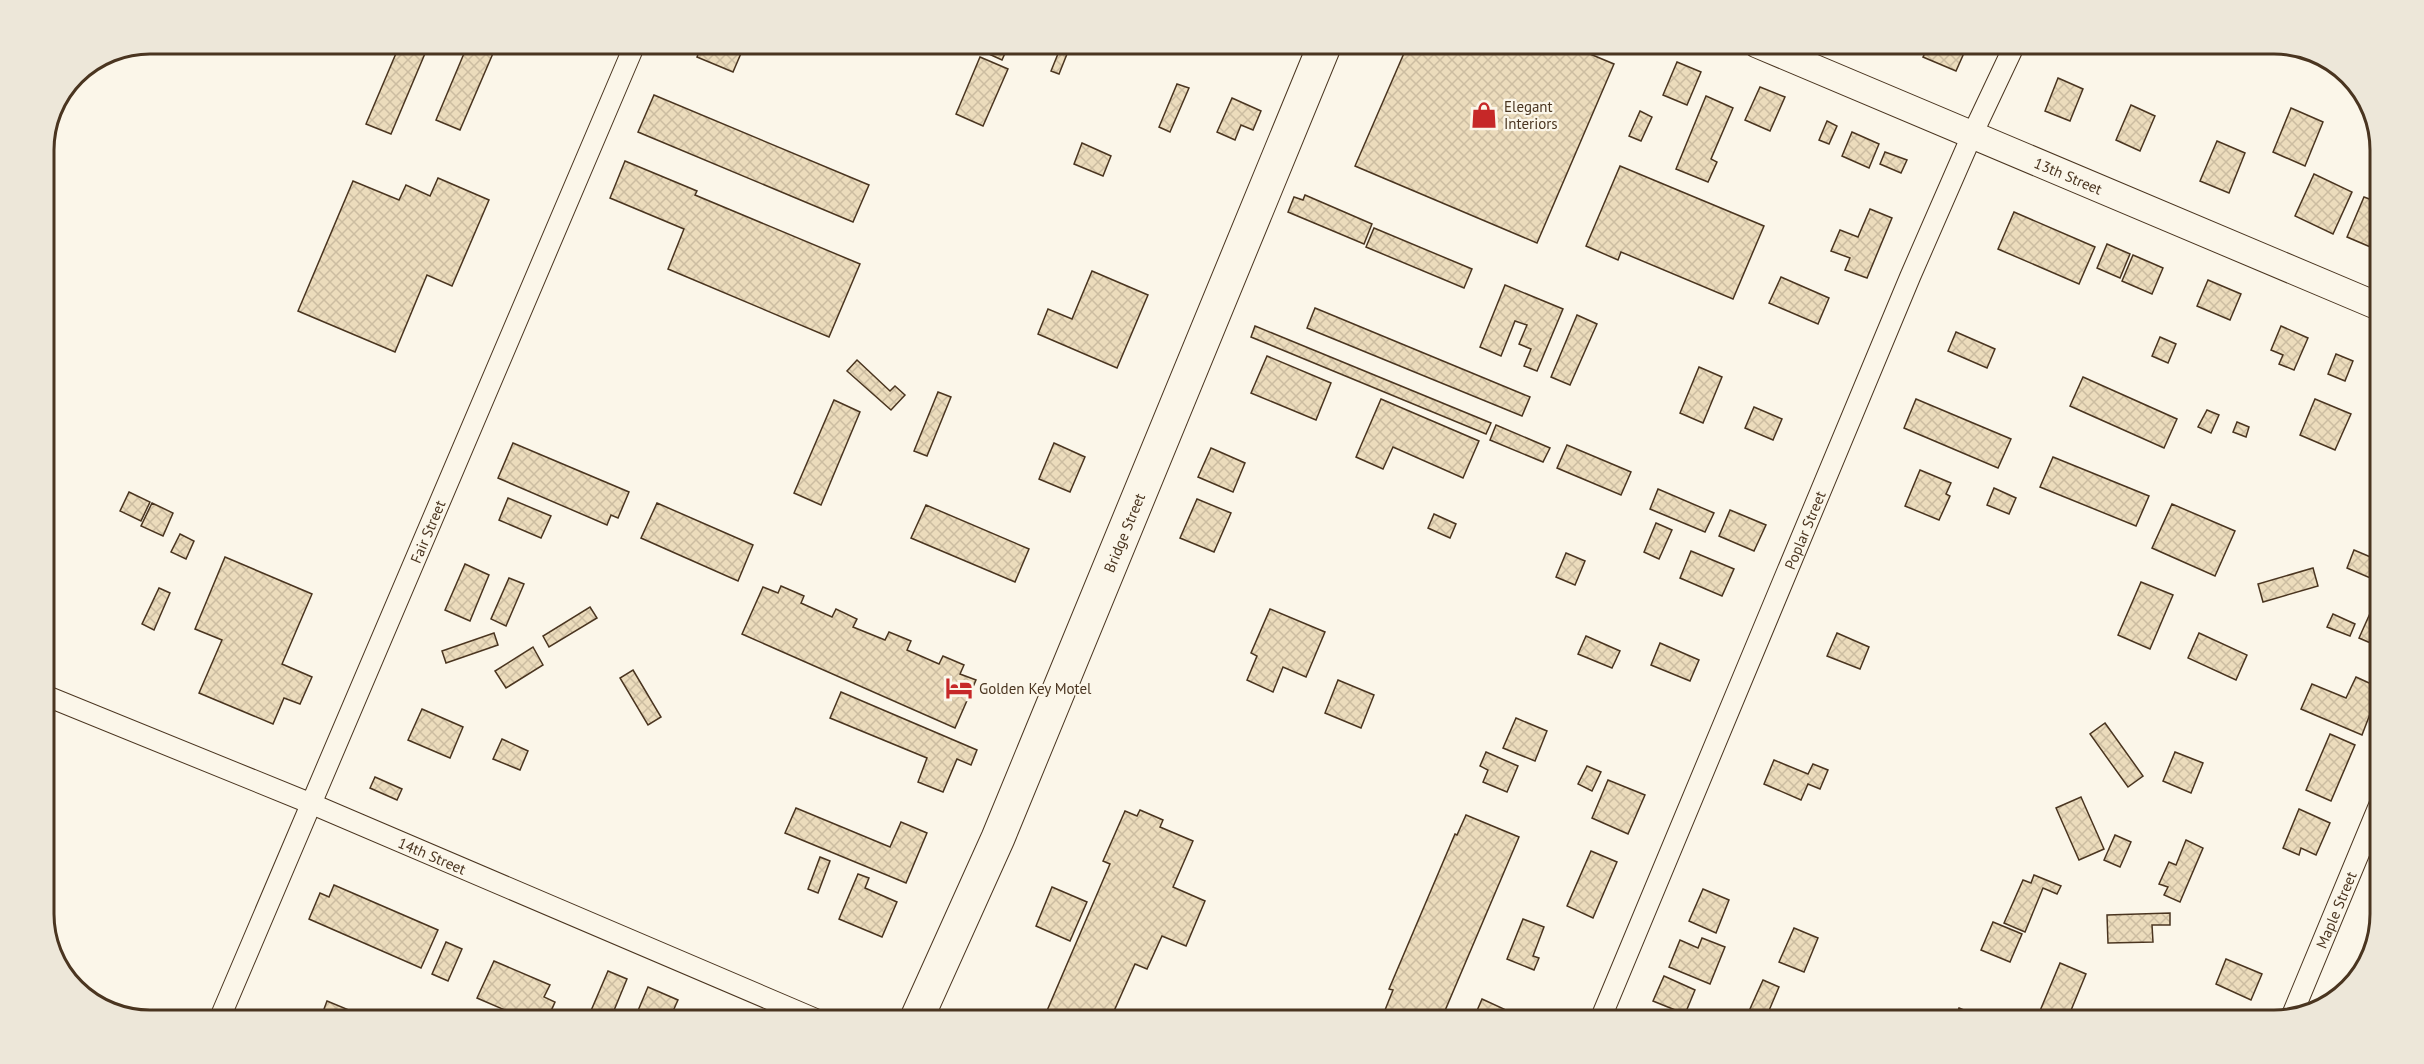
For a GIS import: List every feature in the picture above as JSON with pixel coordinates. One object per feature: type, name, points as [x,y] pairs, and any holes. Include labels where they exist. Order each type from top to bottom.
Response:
[{"type":"highway","name":"Bridge Street","points":[[921,1010],[998,838],[1321,54]]},
{"type":"main road","name":"13th Street","points":[[1781,54],[2370,303]]},
{"type":"street","name":"Fair Street","points":[[223,1010],[631,54]]},
{"type":"street","name":"Poplar Street","points":[[1604,1010],[1972,135],[2010,54]]},
{"type":"street","name":"14th Street","points":[[54,699],[312,804],[795,1010]]},
{"type":"street","name":"Maple Street","points":[[2295,1008],[2370,827]]},
{"type":"building","points":[[396,54],[425,54],[391,134],[366,124]]},
{"type":"building","points":[[464,54],[493,54],[460,130],[436,120]]},
{"type":"building","points":[[698,54],[741,54],[733,72],[697,57]]},
{"type":"building","points":[[989,54],[1005,54],[1002,60]]},
{"type":"building","points":[[1058,54],[1067,54],[1059,74],[1051,71]]},
{"type":"building","name":"Elegant Interiors","points":[[1404,54],[1590,54],[1614,64],[1537,243],[1355,166]]},
{"type":"building","points":[[1924,54],[1964,54],[1956,71],[1923,57]]},
{"type":"building","points":[[980,57],[1008,69],[983,126],[956,114]]},
{"type":"building","points":[[1677,62],[1701,72],[1687,105],[1663,95]]},
{"type":"building","points":[[2058,78],[2083,89],[2070,121],[2045,111]]},
{"type":"building","points":[[1177,84],[1189,88],[1170,132],[1159,127]]},
{"type":"building","points":[[1760,87],[1785,97],[1770,131],[1745,120]]},
{"type":"building","points":[[654,95],[869,185],[853,222],[638,132]]},
{"type":"building","points":[[1706,96],[1733,108],[1711,159],[1717,162],[1708,182],[1676,169]]},
{"type":"building","points":[[1232,98],[1261,111],[1253,130],[1241,125],[1235,140],[1217,132]]},
{"type":"building","points":[[2131,105],[2155,116],[2140,151],[2116,140]]},
{"type":"building","points":[[2291,108],[2323,122],[2305,166],[2273,152]]},
{"type":"building","points":[[1640,111],[1652,117],[1641,141],[1629,136]]},
{"type":"building","points":[[1827,121],[1837,126],[1829,144],[1819,140]]},
{"type":"building","points":[[1852,132],[1879,144],[1869,168],[1842,156]]},
{"type":"building","points":[[2217,141],[2245,153],[2229,193],[2200,181]]},
{"type":"building","points":[[1082,143],[1111,156],[1103,176],[1074,164]]},
{"type":"building","points":[[1885,152],[1907,160],[1901,173],[1880,164]]},
{"type":"building","points":[[625,161],[697,191],[695,195],[860,264],[829,337],[668,269],[684,229],[610,198]]},
{"type":"building","points":[[1620,166],[1764,226],[1733,299],[1621,252],[1618,260],[1586,246]]},
{"type":"building","points":[[2314,174],[2352,192],[2333,234],[2295,216]]},
{"type":"building","points":[[438,178],[489,200],[452,286],[427,275],[395,352],[298,311],[353,181],[399,200],[406,185],[430,196]]},
{"type":"building","points":[[1305,195],[1372,224],[1364,244],[1288,212],[1294,197],[1303,200]]},
{"type":"building","points":[[2364,197],[2370,199],[2370,247],[2347,237]]},
{"type":"building","points":[[1870,209],[1892,218],[1867,278],[1845,270],[1850,258],[1831,251],[1840,230],[1858,237]]},
{"type":"building","points":[[2014,212],[2095,247],[2079,284],[1998,249]]},
{"type":"building","points":[[1374,228],[1472,269],[1464,288],[1366,247]]},
{"type":"building","points":[[2107,244],[2130,254],[2120,278],[2097,268]]},
{"type":"building","points":[[2133,255],[2163,268],[2152,294],[2122,281]]},
{"type":"building","points":[[1092,271],[1148,295],[1117,368],[1038,334],[1048,309],[1072,319]]},
{"type":"building","points":[[1781,277],[1829,298],[1818,324],[1769,303]]},
{"type":"building","points":[[2208,280],[2241,294],[2230,320],[2197,306]]},
{"type":"building","points":[[1505,285],[1563,309],[1537,371],[1524,366],[1531,349],[1519,344],[1527,325],[1515,321],[1501,356],[1480,347]]},
{"type":"building","points":[[1315,308],[1530,397],[1522,416],[1307,328]]},
{"type":"building","points":[[1577,315],[1597,324],[1570,385],[1551,377]]},
{"type":"building","points":[[1255,326],[1491,423],[1486,434],[1251,337]]},
{"type":"building","points":[[2281,326],[2308,338],[2294,370],[2279,364],[2283,355],[2271,350]]},
{"type":"building","points":[[1956,332],[1995,349],[1987,368],[1948,351]]},
{"type":"building","points":[[2160,337],[2176,344],[2168,363],[2152,356]]},
{"type":"building","points":[[2336,354],[2353,361],[2345,381],[2328,374]]},
{"type":"building","points":[[1267,356],[1331,383],[1316,420],[1251,393]]},
{"type":"building","points":[[857,360],[890,391],[895,386],[905,395],[891,410],[847,371]]},
{"type":"building","points":[[1699,367],[1722,377],[1703,423],[1680,413]]},
{"type":"building","points":[[2083,377],[2177,419],[2164,448],[2070,406]]},
{"type":"building","points":[[938,392],[951,397],[927,456],[914,451]]},
{"type":"building","points":[[1381,399],[1479,441],[1463,478],[1393,447],[1383,469],[1356,457]]},
{"type":"building","points":[[1916,399],[2011,439],[1998,468],[1904,428]]},
{"type":"building","points":[[2315,399],[2351,414],[2335,450],[2300,435]]},
{"type":"building","points":[[834,400],[860,412],[821,505],[794,493]]},
{"type":"building","points":[[1754,407],[1782,419],[1773,440],[1745,428]]},
{"type":"building","points":[[2207,410],[2219,415],[2211,433],[2198,427]]},
{"type":"building","points":[[2237,422],[2249,427],[2246,437],[2233,432]]},
{"type":"building","points":[[1496,425],[1550,448],[1543,462],[1490,440]]},
{"type":"building","points":[[513,443],[629,492],[618,518],[611,515],[607,525],[498,478]]},
{"type":"building","points":[[1054,443],[1085,457],[1070,492],[1039,479]]},
{"type":"building","points":[[1567,445],[1631,472],[1621,495],[1557,468]]},
{"type":"building","points":[[1211,448],[1245,463],[1233,492],[1198,477]]},
{"type":"building","points":[[2053,457],[2149,496],[2136,526],[2040,487]]},
{"type":"building","points":[[1920,470],[1951,483],[1946,494],[1950,496],[1939,520],[1905,506]]},
{"type":"building","points":[[1994,488],[2016,498],[2009,514],[1987,505]]},
{"type":"building","points":[[1658,489],[1714,513],[1705,532],[1650,509]]},
{"type":"building","points":[[129,492],[150,502],[141,521],[120,511]]},
{"type":"building","points":[[508,498],[551,516],[541,538],[499,520]]},
{"type":"building","points":[[1197,499],[1231,513],[1214,552],[1180,538]]},
{"type":"building","points":[[152,503],[173,513],[163,536],[141,526]]},
{"type":"building","points":[[657,503],[753,545],[738,581],[641,538]]},
{"type":"building","points":[[2172,504],[2235,531],[2215,576],[2152,548]]},
{"type":"building","points":[[926,505],[1029,549],[1015,582],[911,538]]},
{"type":"building","points":[[1730,510],[1766,525],[1754,551],[1719,536]]},
{"type":"building","points":[[1434,514],[1456,524],[1450,538],[1428,528]]},
{"type":"building","points":[[1656,523],[1672,530],[1659,559],[1644,552]]},
{"type":"building","points":[[180,534],[194,541],[186,559],[171,552]]},
{"type":"building","points":[[2354,550],[2370,557],[2370,578],[2347,568]]},
{"type":"building","points":[[1691,551],[1734,569],[1722,596],[1680,578]]},
{"type":"building","points":[[1566,553],[1585,561],[1575,585],[1556,577]]},
{"type":"building","points":[[225,557],[312,594],[282,664],[312,677],[300,704],[284,698],[273,724],[199,693],[222,640],[195,629]]},
{"type":"building","points":[[465,564],[489,575],[470,621],[445,610]]},
{"type":"building","points":[[2313,568],[2318,586],[2263,602],[2258,584]]},
{"type":"building","points":[[509,578],[524,584],[506,626],[491,619]]},
{"type":"building","points":[[2141,582],[2173,595],[2150,649],[2118,635]]},
{"type":"building","points":[[781,586],[804,596],[801,603],[832,617],[836,609],[857,619],[853,627],[885,640],[889,632],[911,641],[907,650],[939,664],[943,656],[964,665],[960,674],[976,680],[955,728],[742,634],[763,587],[778,593]]},
{"type":"building","points":[[159,588],[170,593],[154,630],[142,624]]},
{"type":"building","points":[[590,607],[597,618],[549,647],[543,636]]},
{"type":"building","points":[[1270,609],[1325,632],[1306,677],[1283,667],[1273,692],[1247,680],[1257,656],[1251,653]]},
{"type":"building","points":[[2370,613],[2370,643],[2359,638]]},
{"type":"building","points":[[2333,614],[2355,624],[2350,636],[2327,627]]},
{"type":"building","points":[[494,633],[498,645],[446,663],[442,651]]},
{"type":"building","points":[[1837,633],[1869,647],[1860,669],[1827,656]]},
{"type":"building","points":[[2199,633],[2247,655],[2236,680],[2188,658]]},
{"type":"building","points":[[1586,636],[1620,651],[1612,668],[1578,654]]},
{"type":"building","points":[[1660,643],[1699,660],[1690,681],[1651,665]]},
{"type":"building","points":[[533,647],[543,665],[506,688],[495,671]]},
{"type":"building","points":[[633,670],[661,717],[648,725],[620,678]]},
{"type":"building","points":[[2356,677],[2370,683],[2370,714],[2362,735],[2301,709],[2312,684],[2346,698]]},
{"type":"building","points":[[1338,680],[1374,695],[1361,728],[1325,713]]},
{"type":"building","points":[[841,692],[977,750],[971,765],[957,759],[943,792],[918,782],[927,758],[830,718]]},
{"type":"building","points":[[422,709],[463,727],[450,758],[408,740]]},
{"type":"building","points":[[1516,718],[1547,731],[1535,761],[1503,748]]},
{"type":"building","points":[[2105,723],[2143,776],[2128,787],[2090,734]]},
{"type":"building","points":[[2330,734],[2355,745],[2331,801],[2306,790]]},
{"type":"building","points":[[502,739],[528,751],[520,770],[493,759]]},
{"type":"building","points":[[1486,752],[1518,766],[1507,792],[1483,782],[1488,770],[1480,766]]},
{"type":"building","points":[[2175,752],[2203,763],[2191,793],[2163,781]]},
{"type":"building","points":[[1774,760],[1808,774],[1813,764],[1828,770],[1820,789],[1808,784],[1801,800],[1764,784]]},
{"type":"building","points":[[1587,766],[1601,772],[1592,791],[1578,784]]},
{"type":"building","points":[[375,777],[402,789],[397,800],[370,788]]},
{"type":"building","points":[[1608,780],[1645,795],[1628,834],[1592,818]]},
{"type":"building","points":[[2081,797],[2104,849],[2079,860],[2056,808]]},
{"type":"building","points":[[796,808],[890,847],[901,822],[927,833],[906,883],[785,833]]},
{"type":"building","points":[[2299,809],[2330,823],[2316,855],[2301,848],[2299,855],[2283,848]]},
{"type":"building","points":[[1140,810],[1163,820],[1160,827],[1193,841],[1173,887],[1205,901],[1186,946],[1162,936],[1147,969],[1135,964],[1114,1010],[1047,1010],[1110,864],[1103,861],[1125,811],[1137,816]]},
{"type":"building","points":[[1466,815],[1519,837],[1445,1010],[1385,1010],[1393,990],[1389,989],[1455,834],[1457,835]]},
{"type":"building","points":[[2115,835],[2131,842],[2120,867],[2104,860]]},
{"type":"building","points":[[2186,840],[2203,848],[2180,902],[2164,895],[2168,887],[2159,884],[2169,862],[2176,865]]},
{"type":"building","points":[[1591,851],[1617,862],[1593,918],[1567,906]]},
{"type":"building","points":[[820,857],[830,861],[818,893],[808,889]]},
{"type":"building","points":[[858,874],[869,878],[865,888],[897,902],[882,937],[839,919]]},
{"type":"building","points":[[2034,875],[2061,886],[2057,894],[2043,888],[2025,932],[2004,923],[2023,880],[2031,883]]},
{"type":"building","points":[[334,885],[438,930],[421,968],[309,919],[320,893],[329,897]]},
{"type":"building","points":[[1052,887],[1087,902],[1070,941],[1036,926]]},
{"type":"building","points":[[1703,889],[1729,900],[1716,933],[1689,921]]},
{"type":"building","points":[[2170,913],[2170,925],[2152,925],[2153,942],[2108,943],[2107,915]]},
{"type":"building","points":[[1523,919],[1544,927],[1533,956],[1539,958],[1534,970],[1507,959]]},
{"type":"building","points":[[1993,922],[2022,934],[2010,962],[1981,950]]},
{"type":"building","points":[[1794,928],[1818,938],[1804,972],[1779,962]]},
{"type":"building","points":[[1702,938],[1725,947],[1710,984],[1669,967],[1680,940],[1698,948]]},
{"type":"building","points":[[446,942],[462,949],[448,981],[432,974]]},
{"type":"building","points":[[2226,959],[2262,974],[2251,1000],[2216,984]]},
{"type":"building","points":[[494,961],[550,985],[544,997],[555,1002],[551,1010],[505,1010],[477,998]]},
{"type":"building","points":[[2060,963],[2086,974],[2071,1010],[2040,1010]]},
{"type":"building","points":[[608,971],[627,979],[614,1010],[591,1010]]},
{"type":"building","points":[[1664,976],[1695,990],[1687,1010],[1675,1010],[1653,1001]]},
{"type":"building","points":[[1763,980],[1779,987],[1769,1010],[1750,1010]]},
{"type":"building","points":[[648,987],[678,1000],[674,1010],[638,1010]]},
{"type":"building","points":[[1482,999],[1504,1009],[1504,1010],[1477,1010]]},
{"type":"building","points":[[327,1001],[349,1010],[324,1010]]},
{"type":"place","name":"Elegant Interiors","points":[[1484,115]]},
{"type":"place","name":"Golden Key Motel","points":[[959,688]]}]
